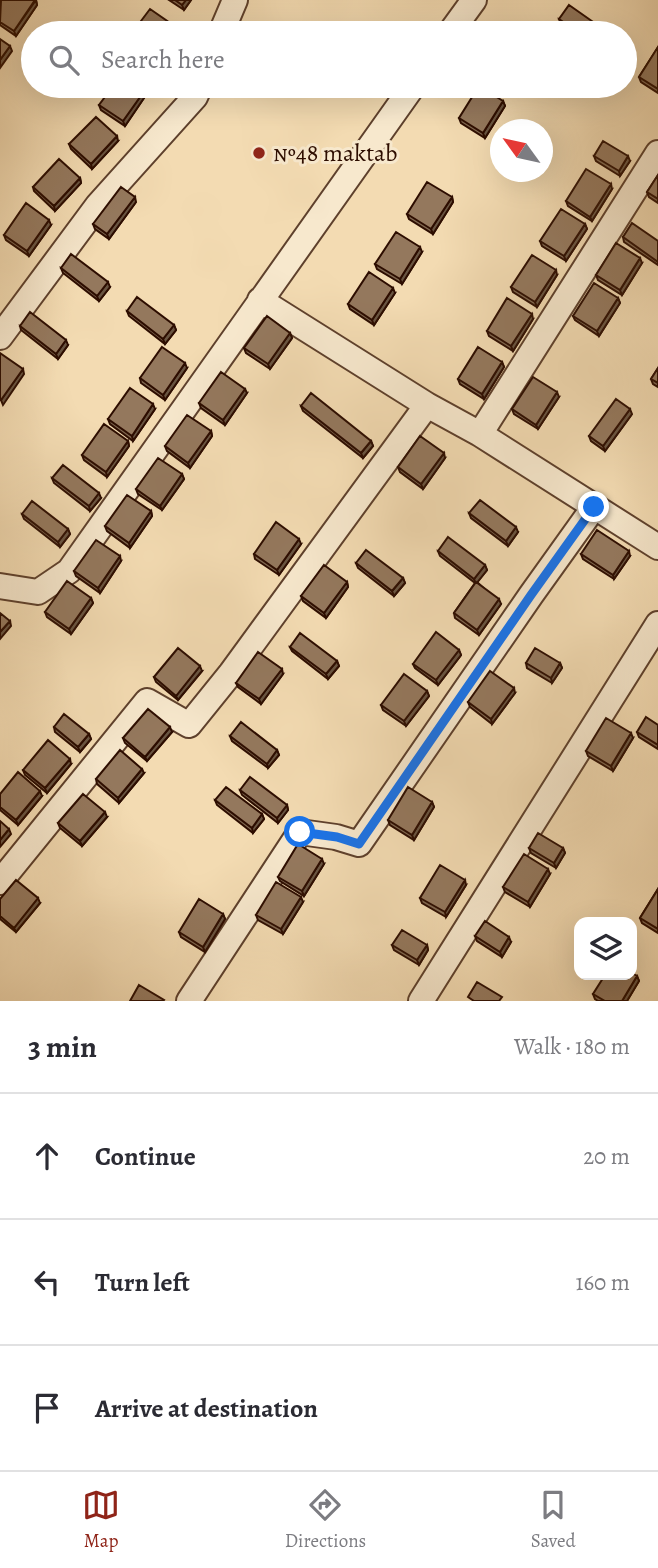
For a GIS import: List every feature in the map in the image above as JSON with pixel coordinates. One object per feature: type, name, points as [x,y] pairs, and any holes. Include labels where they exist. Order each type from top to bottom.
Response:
[{"type":"street","points":[[226,21],[235,0]]},
{"type":"street","points":[[459,21],[474,0]]},
{"type":"street","points":[[0,337],[98,205],[194,98]]},
{"type":"street","points":[[0,586],[38,592],[69,571],[404,98]]},
{"type":"street","points":[[480,434],[658,153]]},
{"type":"street","points":[[260,300],[594,507],[655,540]]},
{"type":"street","points":[[0,882],[148,701],[189,724],[240,662],[427,405]]},
{"type":"street","points":[[189,1001],[300,832],[337,837],[359,844],[594,507]]},
{"type":"street","points":[[421,1001],[658,624]]},
{"type":"building","points":[[1,0],[35,0],[14,31],[0,22]]},
{"type":"building","points":[[569,5],[592,21],[562,21],[559,19]]},
{"type":"building","points":[[150,9],[167,21],[141,21]]},
{"type":"building","points":[[0,39],[10,46],[0,60]]},
{"type":"building","points":[[658,47],[658,89],[639,77]]},
{"type":"building","points":[[104,98],[139,98],[123,121],[99,105]]},
{"type":"building","points":[[472,98],[498,98],[503,101],[483,133],[459,118]]},
{"type":"building","points":[[96,117],[117,136],[91,164],[69,144]]},
{"type":"building","points":[[603,141],[628,156],[619,171],[594,156]]},
{"type":"building","points":[[59,159],[80,178],[54,206],[33,187]]},
{"type":"building","points":[[586,169],[611,184],[590,217],[566,201]]},
{"type":"building","points":[[658,175],[658,199],[647,192]]},
{"type":"building","points":[[427,182],[452,197],[431,229],[407,214]]},
{"type":"building","points":[[121,187],[135,197],[107,234],[93,224]]},
{"type":"building","points":[[26,203],[49,220],[27,251],[4,235]]},
{"type":"building","points":[[561,209],[585,224],[564,256],[540,241]]},
{"type":"building","points":[[632,223],[658,241],[658,262],[623,237]]},
{"type":"building","points":[[396,232],[420,247],[400,279],[375,264]]},
{"type":"building","points":[[616,243],[640,258],[620,290],[596,275]]},
{"type":"building","points":[[71,254],[108,282],[97,296],[61,268]]},
{"type":"building","points":[[532,255],[556,270],[535,302],[511,287]]},
{"type":"building","points":[[369,272],[393,288],[372,320],[348,304]]},
{"type":"building","points":[[594,283],[618,298],[597,331],[573,316]]},
{"type":"building","points":[[137,297],[174,325],[163,339],[127,311]]},
{"type":"building","points":[[507,298],[532,314],[511,346],[487,331]]},
{"type":"building","points":[[30,312],[66,340],[56,354],[20,326]]},
{"type":"building","points":[[267,316],[290,333],[268,364],[244,348]]},
{"type":"building","points":[[162,347],[185,363],[163,395],[140,378]]},
{"type":"building","points":[[478,347],[502,362],[482,394],[458,379]]},
{"type":"building","points":[[0,353],[23,369],[1,400],[0,400]]},
{"type":"building","points":[[658,368],[658,383],[651,379]]},
{"type":"building","points":[[221,372],[245,389],[223,420],[199,403]]},
{"type":"building","points":[[533,377],[557,392],[536,425],[512,409]]},
{"type":"building","points":[[130,388],[153,404],[132,436],[108,419]]},
{"type":"building","points":[[311,393],[371,441],[361,453],[301,406]]},
{"type":"building","points":[[616,399],[630,409],[603,446],[589,436]]},
{"type":"building","points":[[187,415],[211,431],[188,463],[165,446]]},
{"type":"building","points":[[104,424],[128,441],[106,472],[82,455]]},
{"type":"building","points":[[420,436],[444,453],[421,484],[398,467]]},
{"type":"building","points":[[158,458],[182,474],[160,506],[136,489]]},
{"type":"building","points":[[63,465],[99,493],[89,506],[52,478]]},
{"type":"building","points":[[127,495],[151,511],[129,543],[105,526]]},
{"type":"building","points":[[480,500],[516,527],[506,541],[469,513]]},
{"type":"building","points":[[32,501],[68,529],[58,542],[22,514]]},
{"type":"building","points":[[276,522],[299,539],[277,570],[254,554]]},
{"type":"building","points":[[597,530],[629,551],[613,575],[581,554]]},
{"type":"building","points":[[448,537],[485,565],[474,579],[438,551]]},
{"type":"building","points":[[96,540],[120,556],[98,588],[74,571]]},
{"type":"building","points":[[366,550],[403,578],[392,591],[356,563]]},
{"type":"building","points":[[324,565],[347,582],[324,613],[301,596]]},
{"type":"building","points":[[67,581],[91,598],[69,629],[45,612]]},
{"type":"building","points":[[476,582],[499,599],[477,630],[454,613]]},
{"type":"building","points":[[0,613],[10,621],[0,632]]},
{"type":"building","points":[[436,632],[459,650],[436,680],[413,664]]},
{"type":"building","points":[[300,633],[337,661],[326,674],[290,647]]},
{"type":"building","points":[[178,648],[200,666],[176,696],[154,677]]},
{"type":"building","points":[[535,648],[560,663],[551,678],[526,663]]},
{"type":"building","points":[[258,652],[282,669],[259,699],[236,683]]},
{"type":"building","points":[[490,671],[514,688],[491,719],[468,702]]},
{"type":"building","points":[[404,674],[427,691],[404,721],[381,705]]},
{"type":"building","points":[[148,709],[170,727],[145,757],[123,738]]},
{"type":"building","points":[[64,714],[89,734],[78,747],[54,727]]},
{"type":"building","points":[[646,717],[658,725],[658,745],[637,732]]},
{"type":"building","points":[[606,718],[631,733],[611,766],[586,751]]},
{"type":"building","points":[[241,722],[277,750],[267,764],[230,736]]},
{"type":"building","points":[[48,740],[70,759],[45,788],[23,770]]},
{"type":"building","points":[[120,750],[142,769],[118,798],[96,779]]},
{"type":"building","points":[[18,772],[40,791],[16,820],[0,807],[0,794]]},
{"type":"building","points":[[250,777],[287,805],[277,818],[240,790]]},
{"type":"building","points":[[226,787],[262,814],[252,828],[215,800]]},
{"type":"building","points":[[408,787],[432,802],[412,835],[388,820]]},
{"type":"building","points":[[83,794],[105,812],[80,841],[58,823]]},
{"type":"building","points":[[0,821],[9,829],[0,840]]},
{"type":"building","points":[[538,833],[563,848],[554,863],[529,848]]},
{"type":"building","points":[[298,844],[322,859],[302,891],[278,877]]},
{"type":"building","points":[[524,854],[548,869],[528,902],[503,887]]},
{"type":"building","points":[[440,865],[465,880],[445,912],[420,898]]},
{"type":"building","points":[[16,880],[38,898],[14,928],[0,916],[0,899]]},
{"type":"building","points":[[276,882],[301,897],[281,929],[256,915]]},
{"type":"building","points":[[658,889],[658,929],[640,918]]},
{"type":"building","points":[[199,899],[223,914],[203,947],[179,932]]},
{"type":"building","points":[[485,921],[509,937],[500,952],[475,936]]},
{"type":"building","points":[[402,930],[427,945],[417,960],[392,945]]},
{"type":"building","points":[[602,980],[635,980],[622,1001],[605,1001],[593,994]]},
{"type":"building","points":[[477,982],[502,997],[499,1001],[474,1001],[468,997]]},
{"type":"building","points":[[139,985],[164,1000],[130,1001]]},
{"type":"place","name":"№48 maktab","points":[[259,153]]},
{"type":"route","points":[[300,832],[337,837],[359,844],[594,507]]}]
